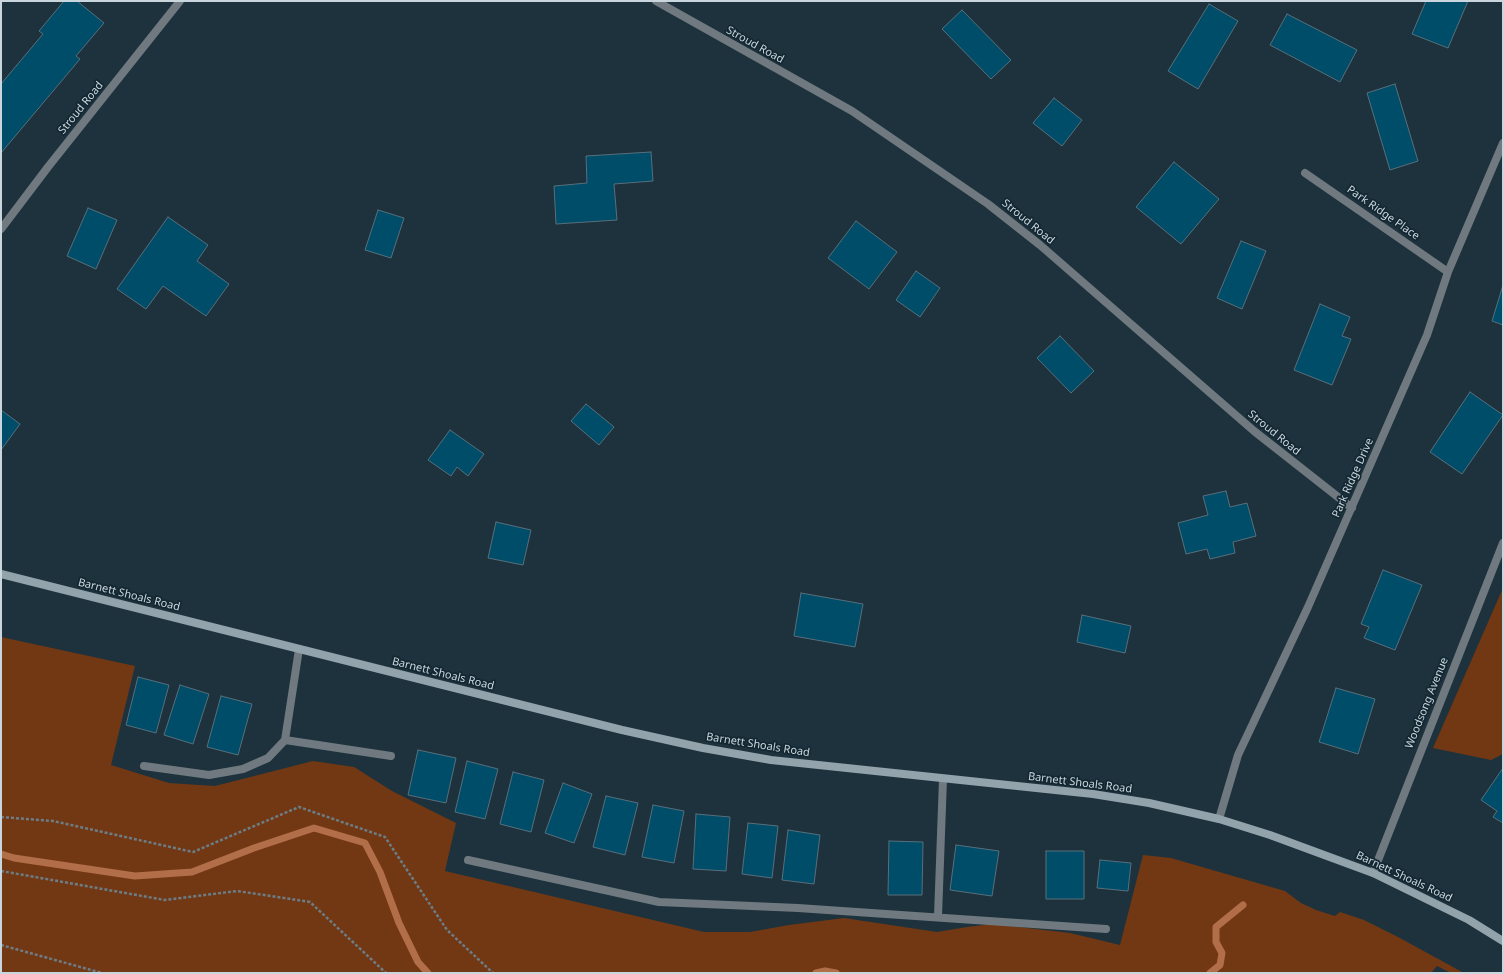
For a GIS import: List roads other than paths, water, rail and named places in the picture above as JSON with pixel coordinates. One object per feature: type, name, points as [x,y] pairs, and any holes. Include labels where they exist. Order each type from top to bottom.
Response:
[{"type":"main road","name":"Barnett Shoals Road","points":[[1,574],[614,728],[703,748],[771,760],[1093,794],[1149,803],[1219,819],[1270,835],[1373,873],[1469,920],[1503,941]]},
{"type":"street","name":"Stroud Road","points":[[1,229],[180,1]]},
{"type":"street","name":"Stroud Road","points":[[656,1],[852,111],[988,204],[1040,245],[1254,431],[1352,508]]},
{"type":"street","name":"Park Ridge Drive","points":[[1219,819],[1238,755],[1299,627],[1427,336],[1448,272],[1503,143]]},
{"type":"street","name":"Park Ridge Place","points":[[1305,173],[1448,272]]},
{"type":"street","name":"Woodsong Avenue","points":[[1373,873],[1503,543]]},
{"type":"street","points":[[144,766],[209,775],[243,769],[268,758],[285,740],[299,649]]},
{"type":"street","points":[[285,740],[392,756]]},
{"type":"street","points":[[938,916],[943,779]]},
{"type":"street","points":[[468,860],[659,902],[938,916],[1106,929]]},
{"type":"waterway","points":[[1,854],[14,858],[135,876],[192,872],[254,848],[314,828],[365,843],[380,872],[399,923],[418,962],[428,973]]},
{"type":"waterway","points":[[1210,973],[1220,965],[1222,953],[1216,942],[1216,927],[1243,905]]},
{"type":"waterway","points":[[816,973],[825,971],[836,973]]}]
